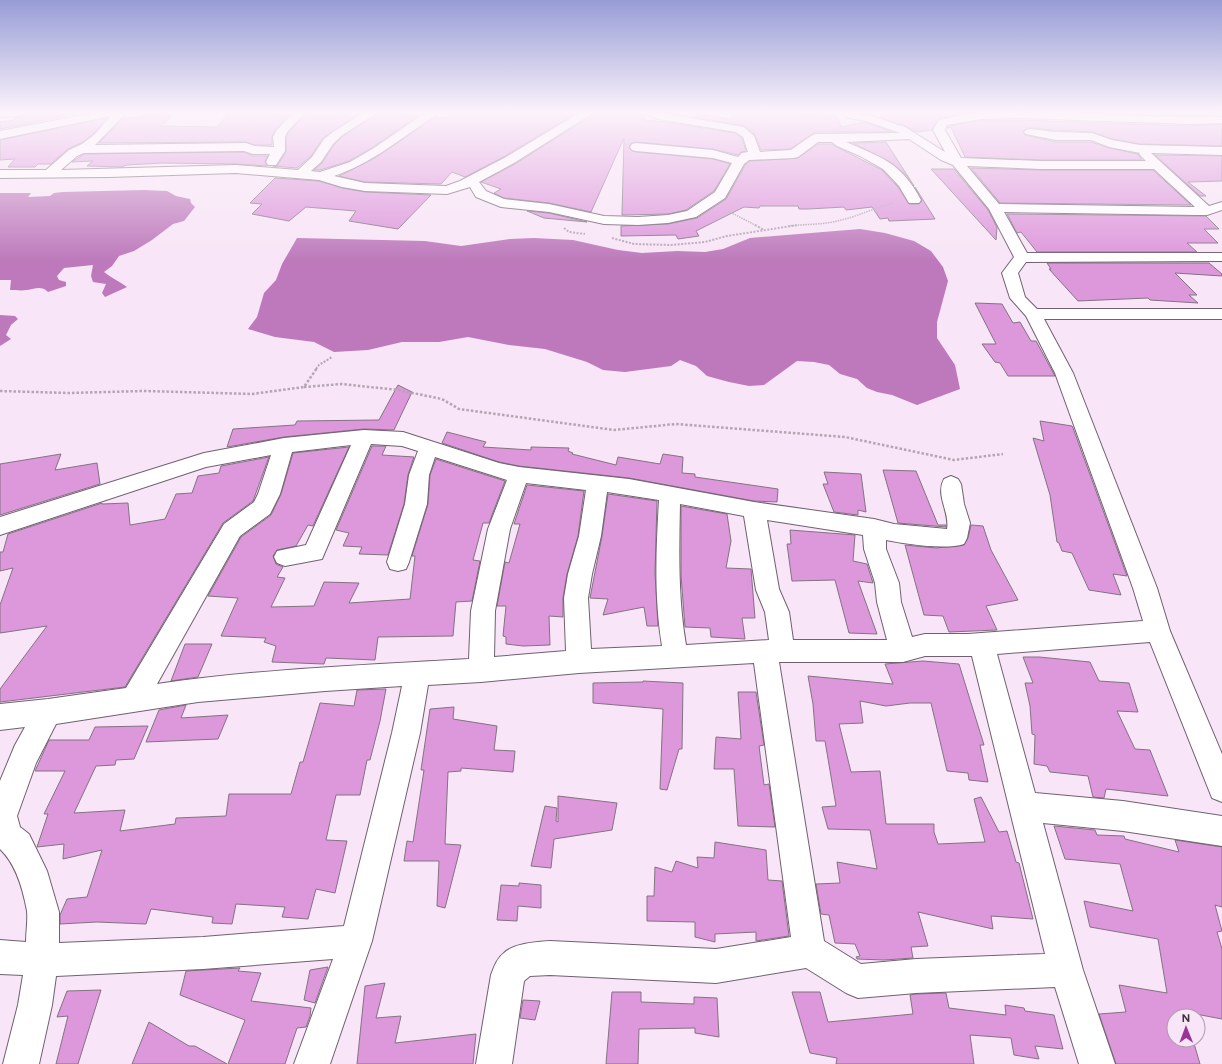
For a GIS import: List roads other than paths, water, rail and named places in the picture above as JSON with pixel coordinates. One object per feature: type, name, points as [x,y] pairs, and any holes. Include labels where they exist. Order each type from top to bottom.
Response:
[{"type":"street","points":[[50,173],[62,163]]},
{"type":"street","points":[[266,171],[271,163]]},
{"type":"street","points":[[300,174],[313,163]]},
{"type":"street","points":[[321,176],[358,163]]},
{"type":"street","points":[[0,174],[109,173],[220,169],[321,176],[342,183],[365,187],[437,191],[458,187],[504,163]]},
{"type":"street","points":[[471,180],[481,194],[495,200],[514,205],[549,208],[604,220],[653,220],[691,214],[708,204],[723,190],[739,163]]},
{"type":"street","points":[[878,163],[899,176],[908,188],[914,200]]},
{"type":"street","points":[[958,163],[994,208],[1022,257]]},
{"type":"street","points":[[1100,163],[1156,165]]},
{"type":"street","points":[[1154,163],[1207,210]]},
{"type":"street","points":[[994,208],[1207,210],[1222,206]]},
{"type":"street","points":[[1022,257],[1079,259],[1124,256],[1222,257]]},
{"type":"street","points":[[1022,257],[1010,273],[1018,298],[1033,314],[1064,373],[1145,588],[1158,631],[1222,788]]},
{"type":"street","points":[[1033,314],[1222,314]]},
{"type":"street","points":[[285,557],[314,553],[364,437]]},
{"type":"street","points":[[0,526],[204,460],[284,446],[364,437],[403,439],[497,470],[519,475],[598,483],[670,494],[754,510],[874,528],[888,532],[956,538],[959,523],[953,504],[950,484]]},
{"type":"street","points":[[134,699],[232,530],[257,512],[266,501],[284,446]]},
{"type":"street","points":[[398,562],[416,504],[419,475],[429,447]]},
{"type":"street","points":[[481,670],[483,611],[499,528],[519,475]]},
{"type":"street","points":[[579,661],[576,598],[580,574],[590,536],[598,483]]},
{"type":"street","points":[[670,494],[667,561],[669,615],[676,657]]},
{"type":"street","points":[[754,510],[768,590],[775,601],[779,621],[773,651],[809,951]]},
{"type":"street","points":[[874,528],[875,549],[887,583],[889,602],[903,651]]},
{"type":"street","points":[[0,717],[48,712],[198,690],[325,679],[481,670],[579,661],[773,651],[903,651],[925,645],[982,644],[1158,631]]},
{"type":"street","points":[[982,644],[1066,970],[1097,1064]]},
{"type":"street","points":[[312,1064],[356,941],[406,733],[417,673]]},
{"type":"street","points":[[21,1064],[35,1005],[42,960],[43,912],[38,887],[32,871],[18,845],[8,836],[2,816],[25,754],[48,712]]},
{"type":"street","points":[[1024,806],[1123,816],[1222,830]]},
{"type":"street","points":[[0,957],[42,960],[203,954],[356,941]]},
{"type":"street","points":[[494,1064],[508,975],[516,964],[530,959],[550,958],[716,966],[809,951],[858,981],[916,976],[1066,970]]}]
